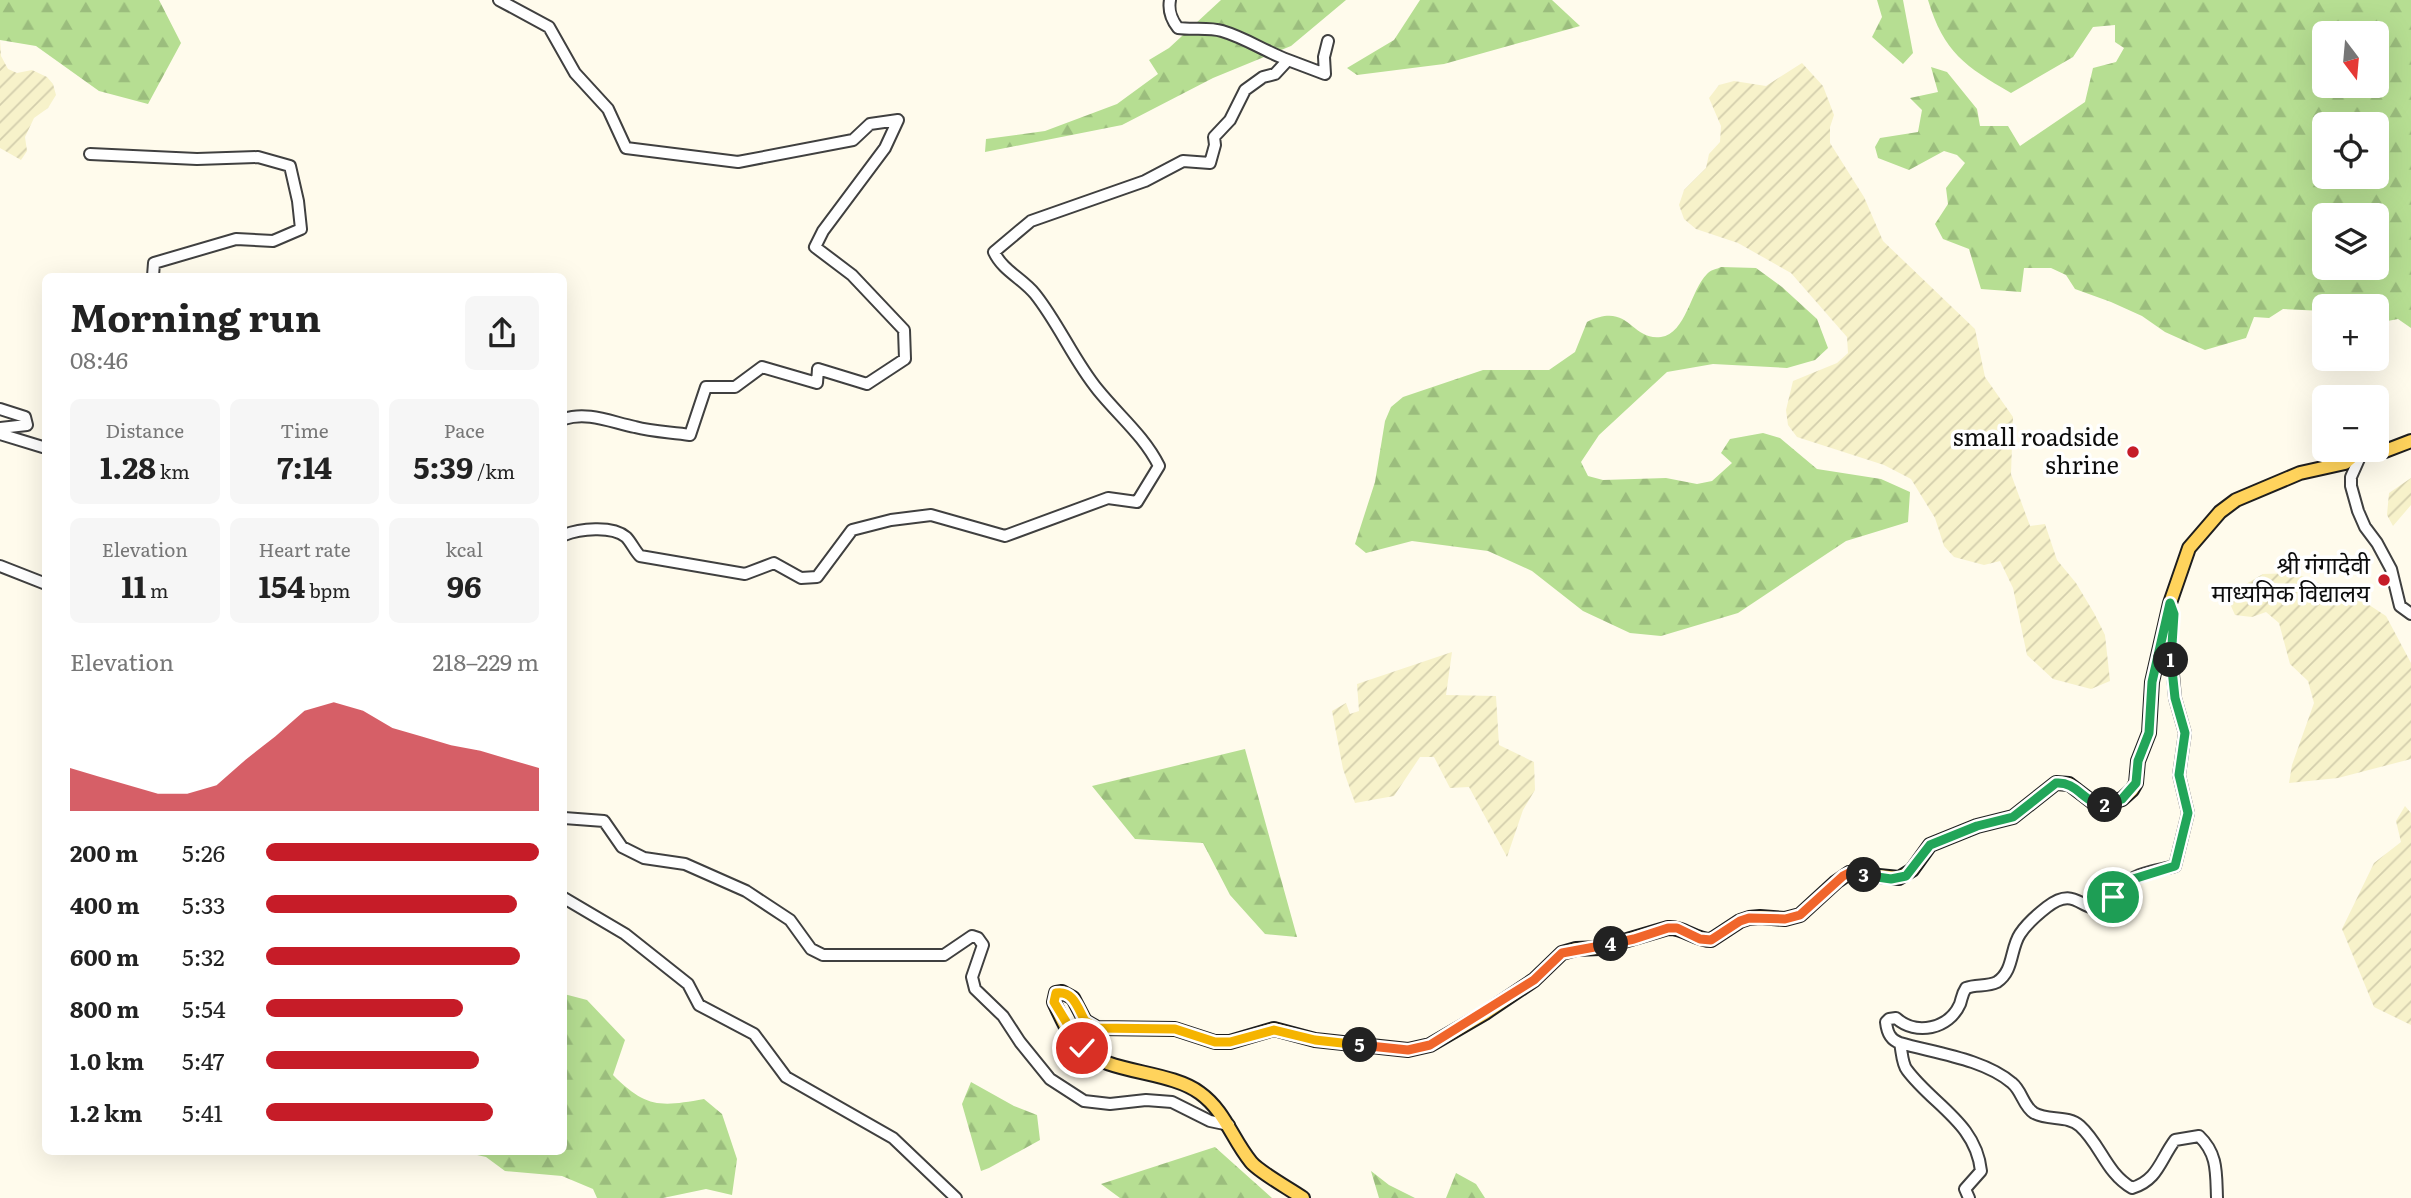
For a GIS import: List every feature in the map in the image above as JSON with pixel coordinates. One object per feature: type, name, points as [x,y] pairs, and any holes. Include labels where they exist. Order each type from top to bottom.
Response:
[{"type":"main road","points":[[2389,449],[2411,441]]},
{"type":"main road","points":[[1303,1198],[1251,1163],[1212,1102],[1191,1088],[1105,1061],[1082,1048],[1054,1002],[1056,993],[1062,992],[1073,998],[1084,1021],[1097,1028],[1175,1029],[1215,1042],[1230,1042],[1274,1030],[1315,1040],[1408,1050],[1430,1045],[1485,1013],[1534,980],[1556,958],[1568,951],[1600,948],[1668,928],[1677,928],[1700,939],[1711,940],[1749,918],[1792,918],[1808,909],[1843,876],[1855,873],[1899,878],[1912,870],[1930,845],[1977,826],[2013,817],[2056,783],[2069,784],[2095,804],[2111,804],[2126,795],[2136,783],[2138,761],[2149,733],[2152,682],[2170,603],[2189,548],[2220,512],[2246,495],[2300,473],[2347,462]]},
{"type":"street","points":[[499,0],[549,27],[575,73],[608,109],[626,148],[738,162],[853,140],[870,124],[898,120],[885,148],[823,230],[815,247],[852,275],[904,330],[905,359],[867,384],[818,369],[817,383],[762,367],[735,387],[706,387],[690,435],[637,428],[599,418],[574,415],[567,418]]},
{"type":"street","points":[[1170,0],[1168,9],[1178,28],[1196,31],[1219,30],[1325,74],[1324,57],[1328,41]]},
{"type":"street","points":[[567,534],[576,530],[611,531],[625,536],[640,556],[745,574],[774,563],[801,578],[817,578],[852,530],[891,520],[931,515],[1005,536],[1108,498],[1137,502],[1159,466],[1149,447],[1096,388],[1059,327],[1033,291],[999,263],[994,252],[1031,221],[1145,181],[1183,161],[1210,163],[1215,145],[1214,137],[1230,120],[1245,90],[1263,77],[1275,74],[1288,60]]},
{"type":"street","points":[[90,154],[197,159],[258,157],[290,166],[301,229],[272,242],[236,239],[154,263],[153,273]]},
{"type":"street","points":[[0,409],[25,416],[27,425],[0,428]]},
{"type":"street","points":[[0,434],[42,447]]},
{"type":"street","points":[[2357,462],[2351,477],[2358,511],[2391,569],[2400,606],[2411,614]]},
{"type":"street","points":[[0,566],[42,582]]},
{"type":"street","points":[[2170,603],[2174,614],[2171,650],[2175,698],[2185,733],[2179,775],[2188,813],[2175,866],[2130,880],[2102,906],[2092,908],[2068,897],[2044,909],[2019,935],[2012,961],[2004,975],[1993,984],[1966,988],[1960,1004],[1942,1024],[1927,1029],[1913,1028],[1896,1018],[1886,1022],[1893,1041],[1972,1060],[2011,1082],[2035,1114],[2079,1124],[2110,1170],[2132,1188],[2144,1184],[2155,1174],[2175,1140],[2199,1136],[2211,1147],[2216,1171],[2217,1198]]},
{"type":"street","points":[[567,818],[604,821],[622,847],[633,853],[644,858],[685,864],[746,891],[790,920],[811,949],[823,955],[944,955],[972,936],[978,938],[983,945],[972,977],[975,989],[1003,1016],[1050,1079],[1084,1101],[1110,1104],[1146,1100],[1172,1102],[1210,1121],[1229,1125]]},
{"type":"street","points":[[567,900],[625,934],[688,984],[699,1005],[754,1034],[786,1077],[893,1138],[956,1198]]},
{"type":"street","points":[[1900,1043],[1905,1068],[1956,1119],[1979,1153],[1981,1171],[1965,1189],[1969,1198]]},
{"type":"shaded area","points":[[0,39],[1,56],[8,69],[17,73],[32,70],[47,77],[53,84],[56,95],[48,108],[34,118],[25,137],[27,151],[21,160],[0,148]]},
{"type":"shaded area","points":[[1802,63],[1823,86],[1834,115],[1830,127],[1830,143],[1864,197],[1883,241],[1975,329],[1985,377],[2013,417],[2011,474],[2030,526],[2045,524],[2057,560],[2076,583],[2094,613],[2105,635],[2110,681],[2091,689],[2053,679],[2027,655],[2013,588],[2000,561],[1984,565],[1954,557],[1944,546],[1935,518],[1911,479],[1884,465],[1797,437],[1788,425],[1786,410],[1793,381],[1837,363],[1848,353],[1847,337],[1791,273],[1738,243],[1696,229],[1684,219],[1679,205],[1684,190],[1706,168],[1709,154],[1720,142],[1721,126],[1709,98],[1719,85],[1734,81],[1766,86]]},
{"type":"shaded area","points":[[2411,478],[2411,505],[2393,526],[2387,515],[2389,493]]},
{"type":"shaded area","points":[[2294,573],[2360,599],[2386,616],[2411,663],[2411,759],[2338,778],[2289,783],[2292,765],[2314,703],[2308,681],[2290,664],[2279,623],[2266,612],[2252,617],[2235,615],[2231,606],[2239,588],[2263,574]]},
{"type":"shaded area","points":[[1452,652],[1446,695],[1496,696],[1499,745],[1534,762],[1535,790],[1523,810],[1507,857],[1469,787],[1450,788],[1434,757],[1420,757],[1394,796],[1355,803],[1343,769],[1332,711],[1346,703],[1350,714],[1359,711],[1357,684]]},
{"type":"shaded area","points":[[2405,806],[2411,813],[2411,1025],[2374,1007],[2342,929],[2374,863],[2401,842],[2396,821]]},
{"type":"green space","points":[[0,0],[159,0],[181,43],[148,104],[99,91],[36,46],[0,40]]},
{"type":"green space","points":[[1221,0],[1346,0],[1291,46],[1213,78],[1122,125],[985,152],[986,139],[1045,131],[1117,104],[1158,74],[1149,60],[1169,48]]},
{"type":"green space","points":[[1420,0],[1552,0],[1580,26],[1444,64],[1357,75],[1347,68],[1394,40]]},
{"type":"green space","points":[[1877,0],[1903,0],[1913,53],[1903,64],[1872,37],[1882,17]]},
{"type":"green space","points":[[1928,0],[2411,0],[2411,328],[2398,319],[2389,321],[2389,294],[2312,294],[2312,310],[2283,309],[2269,318],[2254,317],[2246,338],[2205,350],[2165,332],[2142,316],[2075,289],[2066,275],[2051,268],[2024,268],[2021,292],[1981,289],[1969,249],[1943,239],[1935,224],[1948,204],[1946,188],[1965,163],[1957,155],[1944,151],[1909,170],[1878,158],[1875,147],[1880,138],[1918,132],[1922,110],[1910,98],[1938,92],[1931,67],[1947,72],[1977,109],[1980,126],[2008,126],[2020,146],[2085,102],[2093,68],[2116,62],[2124,48],[2115,42],[2115,25],[2093,27],[2073,57],[2011,93],[1969,66],[1949,46]]},
{"type":"green space","points":[[1721,267],[1756,268],[1782,287],[1817,319],[1828,348],[1815,360],[1787,368],[1713,364],[1667,372],[1599,435],[1581,462],[1588,476],[1603,480],[1666,478],[1697,484],[1712,481],[1732,463],[1721,453],[1730,439],[1763,433],[1780,438],[1817,469],[1881,479],[1910,492],[1908,522],[1846,541],[1738,613],[1661,636],[1630,633],[1583,611],[1532,571],[1488,551],[1412,541],[1366,553],[1355,544],[1375,482],[1385,421],[1391,407],[1403,397],[1483,370],[1549,370],[1575,352],[1587,322],[1601,317],[1621,319],[1651,337],[1669,334],[1682,320],[1701,281],[1710,272]]},
{"type":"green space","points":[[1245,749],[1297,937],[1265,934],[1230,895],[1203,843],[1135,839],[1092,786]]},
{"type":"green space","points":[[567,995],[587,1000],[625,1040],[613,1075],[635,1094],[654,1102],[665,1104],[704,1099],[722,1114],[737,1159],[732,1195],[706,1189],[663,1198],[597,1198],[593,1189],[562,1176],[505,1171],[486,1157],[477,1155],[567,1155]]},
{"type":"green space","points":[[971,1082],[1014,1106],[1037,1115],[1040,1140],[981,1171],[962,1104]]},
{"type":"green space","points":[[1215,1147],[1272,1198],[1120,1198],[1101,1184]]},
{"type":"green space","points":[[1371,1171],[1389,1185],[1415,1198],[1379,1198]]},
{"type":"green space","points":[[1456,1173],[1476,1184],[1485,1198],[1446,1198]]},
{"type":"place","name":"small roadside shrine","points":[[2133,452]]},
{"type":"place","name":"श्री गंगादेवी माध्यमिक विद्यालय","points":[[2384,580]]},
{"type":"route","points":[[1082,1048],[1054,1002],[1056,993],[1062,992],[1073,998],[1084,1021],[1097,1028],[1175,1029],[1215,1042],[1230,1042],[1274,1030],[1315,1040],[1408,1050],[1430,1045],[1534,980],[1562,953],[1600,948],[1668,928],[1685,930],[1700,939],[1711,940],[1749,918],[1792,918],[1808,909],[1849,873],[1891,879],[1906,876],[1930,845],[1977,826],[2006,821],[2056,783],[2069,784],[2095,804],[2111,804],[2122,799],[2136,783],[2138,761],[2149,733],[2152,682],[2170,603],[2174,614],[2171,650],[2175,698],[2185,733],[2179,775],[2188,813],[2175,866],[2130,880],[2113,897]]}]
